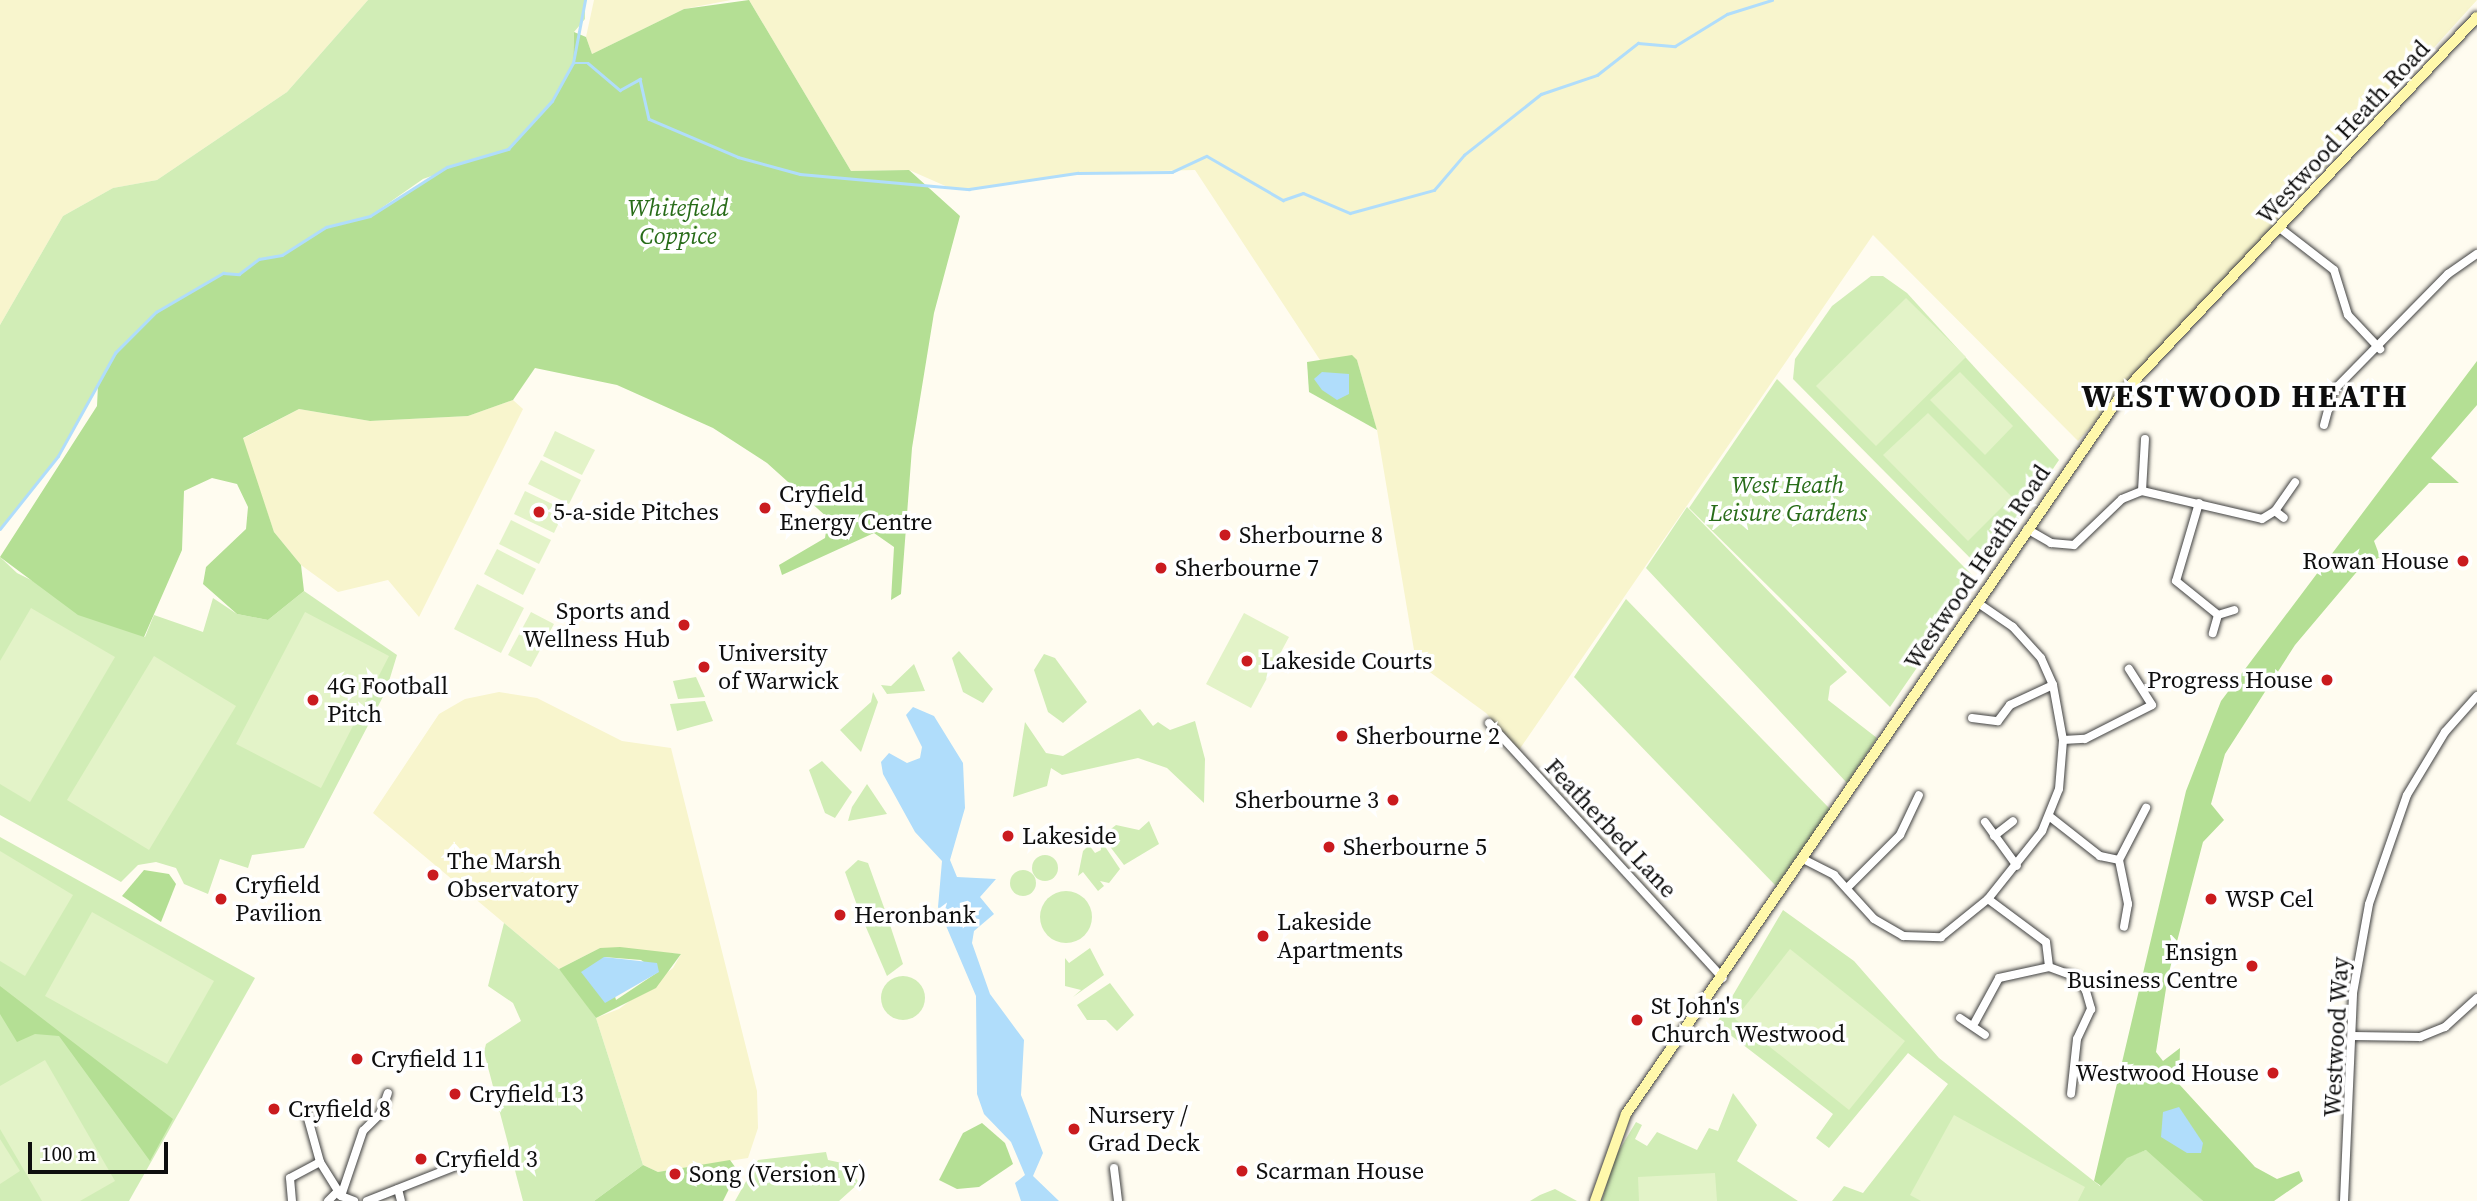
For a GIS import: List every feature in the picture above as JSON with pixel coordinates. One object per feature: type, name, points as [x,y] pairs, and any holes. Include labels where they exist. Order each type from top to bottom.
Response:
[{"type":"street","name":"Westwood Heath Road","points":[[1595,1201],[1604,1161],[1626,1114],[1723,978],[2121,395],[2281,229],[2477,17]]},
{"type":"street","points":[[2281,229],[2334,270],[2354,325],[2380,349]]},
{"type":"street","points":[[2324,425],[2333,391],[2380,349],[2448,274],[2477,254]]},
{"type":"street","points":[[2142,491],[2145,439]]},
{"type":"street","points":[[2027,529],[2051,544],[2074,545],[2122,499],[2142,491],[2253,518],[2275,512],[2295,482]]},
{"type":"street","points":[[2199,503],[2176,581],[2218,615]]},
{"type":"street","points":[[2275,512],[2284,518]]},
{"type":"street","points":[[1803,859],[1847,888],[1874,919],[1903,936],[1923,939],[1960,926],[2017,866],[2049,816],[2063,740],[2053,685],[2041,658],[2013,627],[1978,603]]},
{"type":"street","points":[[2218,615],[2234,610]]},
{"type":"street","points":[[2213,633],[2218,615]]},
{"type":"street","points":[[2063,740],[2085,739],[2152,705],[2129,669]]},
{"type":"street","points":[[1972,718],[1998,721],[2010,705],[2053,685]]},
{"type":"street","name":"Westwood Way","points":[[2344,1201],[2356,965],[2391,831],[2432,752],[2477,696]]},
{"type":"street","name":"Featherbed Lane","points":[[1489,723],[1702,961],[1723,978]]},
{"type":"street","points":[[1847,888],[1900,835],[1919,795]]},
{"type":"street","points":[[2124,928],[2128,904],[2119,860],[2146,808]]},
{"type":"street","points":[[2049,816],[2072,828],[2093,852],[2119,860]]},
{"type":"street","points":[[1994,836],[2013,821]]},
{"type":"street","points":[[1985,822],[2017,866]]},
{"type":"street","points":[[1988,899],[2046,942],[2049,967]]},
{"type":"street","points":[[1975,1022],[1999,978],[2049,967],[2077,977],[2091,1009],[2077,1039],[2071,1094]]},
{"type":"street","points":[[2351,1036],[2420,1037],[2445,1027],[2477,998]]},
{"type":"street","points":[[1961,1018],[1975,1022],[1985,1035]]},
{"type":"street","points":[[328,1201],[339,1194],[363,1131],[381,1113],[388,1093]]},
{"type":"street","points":[[307,1115],[320,1162],[339,1194],[354,1201]]},
{"type":"street","points":[[292,1201],[290,1178],[320,1162]]},
{"type":"street","points":[[367,1201],[461,1164]]},
{"type":"street","points":[[1114,1168],[1118,1201]]},
{"type":"street","points":[[398,1189],[401,1201]]},
{"type":"shaded area","points":[[0,0],[368,0],[287,92],[157,180],[113,188],[63,216],[0,325]]},
{"type":"shaded area","points":[[594,0],[731,0],[684,9],[592,54],[586,37]]},
{"type":"shaded area","points":[[749,0],[2477,0],[2078,441],[1873,235],[1519,750],[1486,713],[1416,662],[1377,430],[1357,360],[1320,360],[1195,170],[1078,173],[969,189],[950,188],[909,170],[851,171]]},
{"type":"shaded area","points":[[513,400],[523,409],[419,617],[388,580],[338,592],[301,565],[274,532],[242,439],[299,409],[370,421],[468,416]]},
{"type":"shaded area","points":[[499,692],[537,698],[622,741],[671,748],[757,1091],[758,1128],[748,1158],[658,1172],[643,1165],[596,1018],[619,1009],[673,968],[681,954],[600,948],[559,969],[373,813],[439,714],[465,699]]},
{"type":"green space","points":[[368,0],[585,0],[585,19],[574,32],[573,63],[552,101],[508,149],[423,179],[370,216],[326,227],[282,255],[259,259],[239,274],[223,273],[156,312],[115,354],[58,456],[0,529],[0,325],[63,216],[113,188],[157,180],[287,92]]},
{"type":"green space","name":"Whitefield Coppice","points":[[749,0],[851,171],[909,170],[960,216],[934,313],[912,448],[901,594],[891,600],[894,547],[874,533],[782,575],[779,565],[825,538],[828,518],[767,463],[713,428],[617,385],[535,368],[513,400],[468,416],[370,421],[299,409],[243,438],[274,532],[301,565],[304,591],[268,620],[237,614],[203,584],[206,567],[246,529],[248,507],[237,484],[212,478],[184,491],[182,550],[144,637],[78,615],[0,557],[97,406],[98,385],[115,354],[156,312],[223,273],[239,274],[259,259],[283,255],[326,227],[370,216],[447,167],[508,149],[552,101],[573,63],[574,32],[586,37],[592,54],[684,9]]},
{"type":"green space","points":[[1871,276],[1883,276],[1907,293],[2059,460],[1983,571],[1793,379],[1795,359],[1832,306]]},
{"type":"green space","points":[[1906,298],[1966,357],[1876,446],[1816,386]]},
{"type":"green space","points":[[1352,355],[1357,360],[1377,430],[1309,392],[1307,362]]},
{"type":"green space","points":[[2477,361],[2477,405],[2431,458],[2459,483],[2429,483],[2374,541],[2380,557],[2360,568],[2295,645],[2225,754],[2211,804],[2224,820],[2203,842],[2168,976],[2156,1052],[2163,1061],[2180,1048],[2179,1084],[2255,1167],[2277,1179],[2299,1171],[2303,1181],[2274,1201],[2203,1201],[2146,1150],[2127,1158],[2101,1186],[2094,1181],[2186,791],[2221,701]]},
{"type":"green space","points":[[1960,372],[2013,426],[1985,455],[1930,400]]},
{"type":"green space","name":"West Heath Leisure Gardens","points":[[1777,379],[1977,580],[1890,707],[1689,508]]},
{"type":"green space","points":[[1928,413],[2012,497],[1968,541],[1883,455]]},
{"type":"green space","points":[[555,431],[595,450],[582,475],[543,456]]},
{"type":"green space","points":[[541,460],[581,480],[569,504],[528,484]]},
{"type":"green space","name":"5-a-side Pitches","points":[[525,491],[565,510],[554,533],[514,514]]},
{"type":"green space","points":[[1687,507],[1847,672],[1830,686],[1828,700],[1877,738],[1847,783],[1646,568]]},
{"type":"green space","points":[[511,520],[551,540],[539,564],[499,544]]},
{"type":"green space","points":[[497,549],[536,569],[523,595],[484,574]]},
{"type":"green space","points":[[0,557],[17,573],[145,637],[154,615],[203,632],[213,598],[237,614],[268,620],[304,591],[397,655],[386,691],[304,848],[252,855],[248,868],[220,859],[208,894],[184,884],[176,868],[156,862],[138,865],[121,882],[0,815]]},
{"type":"green space","points":[[477,584],[524,608],[501,653],[454,629]]},
{"type":"green space","points":[[1626,599],[1830,809],[1776,886],[1574,677]]},
{"type":"green space","points":[[31,608],[115,657],[30,802],[0,784],[0,661]]},
{"type":"green space","name":"4G Football Pitch","points":[[305,612],[389,656],[321,788],[236,744]]},
{"type":"green space","points":[[531,612],[554,624],[531,667],[508,655]]},
{"type":"green space","name":"Lakeside Courts","points":[[1244,613],[1289,637],[1251,708],[1206,684]]},
{"type":"green space","points":[[959,651],[993,689],[983,703],[963,692],[952,658]]},
{"type":"green space","points":[[1044,654],[1055,658],[1087,702],[1063,723],[1048,712],[1034,670]]},
{"type":"green space","points":[[154,656],[236,706],[149,850],[67,800]]},
{"type":"green space","points":[[914,664],[925,691],[887,694],[881,685],[891,686]]},
{"type":"green space","points":[[696,677],[705,697],[678,699],[673,681]]},
{"type":"green space","points":[[873,692],[878,702],[861,752],[840,730],[871,702]]},
{"type":"green space","points":[[705,701],[713,721],[677,731],[670,704]]},
{"type":"green space","points":[[1140,709],[1153,726],[1158,722],[1170,730],[1195,721],[1205,759],[1204,803],[1167,768],[1138,758],[1062,775],[1051,768],[1047,786],[1013,797],[1025,722],[1046,753],[1063,756]]},
{"type":"green space","points":[[822,761],[852,792],[835,818],[825,813],[809,770]]},
{"type":"green space","points":[[867,784],[887,814],[848,821],[852,807]]},
{"type":"green space","points":[[1149,821],[1159,844],[1124,865],[1102,836],[1116,825],[1139,830]]},
{"type":"green space","points":[[0,837],[255,978],[129,1201],[0,1201]]},
{"type":"green space","points":[[1100,839],[1120,869],[1109,883],[1100,881],[1104,886],[1098,891],[1083,872],[1078,876],[1083,851],[1089,845],[1095,853],[1101,850]]},
{"type":"green space","points":[[0,851],[73,895],[25,976],[0,961]]},
{"type":"green space","points":[[1045,855],[1054,859],[1058,868],[1054,877],[1045,881],[1036,877],[1032,868],[1036,859]]},
{"type":"green space","points":[[858,860],[868,863],[886,913],[863,922],[845,872]]},
{"type":"green space","points":[[144,870],[169,874],[176,884],[161,922],[122,896]]},
{"type":"green space","points":[[1023,870],[1032,874],[1036,883],[1032,892],[1023,896],[1014,892],[1010,883],[1014,874]]},
{"type":"green space","points":[[1066,891],[1085,898],[1092,917],[1085,936],[1066,943],[1047,936],[1040,917],[1047,898]]},
{"type":"green space","points":[[1783,910],[1854,961],[1939,1058],[2100,1186],[2127,1157],[2146,1150],[2155,1152],[2203,1201],[1832,1201],[1844,1186],[1863,1193],[1948,1084],[1908,1053],[1829,1148],[1816,1138],[1833,1114],[1716,1024]]},
{"type":"green space","points":[[92,912],[214,981],[167,1064],[45,996]]},
{"type":"green space","points":[[887,916],[903,964],[887,976],[865,925]]},
{"type":"green space","points":[[504,923],[566,975],[596,1018],[643,1165],[594,1201],[523,1201],[484,1052],[486,1044],[521,1021],[513,1003],[488,986]]},
{"type":"green space","points":[[620,947],[681,954],[656,988],[596,1018],[559,969],[600,948]],"holes":[[[604,957],[641,960],[658,972],[616,1000]]]},
{"type":"green space","points":[[1090,948],[1104,975],[1073,997],[1081,990],[1065,986],[1065,958],[1069,963]]},
{"type":"green space","points":[[1790,949],[1905,1041],[1849,1110],[1735,1019]]},
{"type":"green space","points":[[903,976],[918,983],[925,998],[918,1013],[903,1020],[888,1013],[881,998],[888,983]]},
{"type":"green space","points":[[1110,983],[1134,1015],[1117,1031],[1106,1020],[1087,1020],[1077,1005]]},
{"type":"green space","points":[[0,986],[173,1119],[150,1161],[59,1036],[35,1034],[17,1042],[0,1014]]},
{"type":"green space","points":[[45,1060],[115,1181],[80,1201],[42,1201],[0,1129],[0,1086]]},
{"type":"green space","points":[[1733,1093],[1757,1125],[1737,1161],[1798,1201],[1602,1201],[1614,1159],[1636,1122],[1642,1125],[1635,1139],[1647,1146],[1657,1132],[1697,1150],[1709,1128],[1718,1131]]},
{"type":"green space","points":[[1954,1115],[2085,1187],[2078,1201],[1921,1201],[1910,1195]]},
{"type":"green space","points":[[982,1123],[1005,1143],[1013,1164],[979,1187],[957,1189],[939,1180],[963,1133]]},
{"type":"green space","points":[[0,1139],[20,1171],[0,1184]]},
{"type":"green space","points":[[826,1152],[828,1160],[847,1164],[859,1183],[839,1201],[735,1201],[758,1160]]},
{"type":"green space","points":[[730,1160],[738,1171],[723,1201],[594,1201],[643,1165],[658,1172]]},
{"type":"green space","points":[[1715,1173],[1717,1201],[1639,1201],[1638,1177]]},
{"type":"green space","points":[[1555,1189],[1577,1201],[1530,1201],[1540,1195]]},
{"type":"water","points":[[1322,372],[1349,374],[1349,394],[1337,400],[1322,390],[1314,379]]},
{"type":"water","points":[[913,707],[934,716],[963,763],[965,808],[950,860],[957,877],[996,879],[980,897],[994,914],[974,931],[972,943],[990,994],[1024,1040],[1021,1095],[1043,1153],[1033,1176],[1059,1201],[1021,1201],[1015,1183],[1025,1175],[1011,1142],[984,1114],[977,1094],[976,996],[938,907],[942,861],[915,832],[883,774],[881,762],[889,753],[907,763],[920,758],[922,747],[906,715]]},
{"type":"water","points":[[604,957],[657,963],[659,972],[605,1003],[581,972]]},
{"type":"water","points":[[2179,1107],[2203,1143],[2201,1153],[2187,1153],[2161,1137],[2163,1112]]},
{"type":"waterway","points":[[573,63],[585,0]]},
{"type":"waterway","points":[[0,529],[58,456],[115,353],[156,312],[223,273],[239,274],[259,259],[282,255],[326,227],[370,216],[447,167],[508,149],[552,101],[573,63],[588,63],[620,90],[640,79],[649,119],[738,157],[800,174],[969,189],[1078,173],[1172,172],[1207,156],[1283,200],[1303,193],[1350,213],[1434,190],[1464,155],[1541,94],[1597,75],[1638,43],[1675,46],[1727,14],[1772,0]]},
{"type":"place","name":"Cryfield Energy Centre","points":[[765,508]]},
{"type":"place","name":"5-a-side Pitches","points":[[539,512]]},
{"type":"place","name":"Sherbourne 8","points":[[1225,535]]},
{"type":"place","name":"Rowan House","points":[[2463,561]]},
{"type":"place","name":"Sherbourne 7","points":[[1161,568]]},
{"type":"place","name":"Sports and Wellness Hub","points":[[684,625]]},
{"type":"place","name":"Lakeside Courts","points":[[1247,661]]},
{"type":"place","name":"University of Warwick","points":[[704,667]]},
{"type":"place","name":"Progress House","points":[[2327,680]]},
{"type":"place","name":"4G Football Pitch","points":[[313,700]]},
{"type":"place","name":"Sherbourne 2","points":[[1342,736]]},
{"type":"place","name":"Sherbourne 3","points":[[1393,800]]},
{"type":"place","name":"Lakeside","points":[[1008,836]]},
{"type":"place","name":"Sherbourne 5","points":[[1329,847]]},
{"type":"place","name":"The Marsh Observatory","points":[[433,875]]},
{"type":"place","name":"Cryfield Pavilion","points":[[221,899]]},
{"type":"place","name":"WSP Cel","points":[[2211,899]]},
{"type":"place","name":"Heronbank","points":[[840,915]]},
{"type":"place","name":"Lakeside Apartments","points":[[1263,936]]},
{"type":"place","name":"Ensign Business Centre","points":[[2252,966]]},
{"type":"place","name":"St John's Church Westwood","points":[[1637,1020]]},
{"type":"place","name":"Cryfield 11","points":[[357,1059]]},
{"type":"place","name":"Westwood House","points":[[2273,1073]]},
{"type":"place","name":"Cryfield 13","points":[[455,1094]]},
{"type":"place","name":"Cryfield 8","points":[[274,1109]]},
{"type":"place","name":"Nursery / Grad Deck","points":[[1074,1129]]},
{"type":"place","name":"Cryfield 3","points":[[421,1159]]},
{"type":"place","name":"Scarman House","points":[[1242,1171]]},
{"type":"place","name":"Song (Version V)","points":[[675,1174]]},
{"type":"district","name":"WESTWOOD HEATH","points":[[2245,396]]}]
